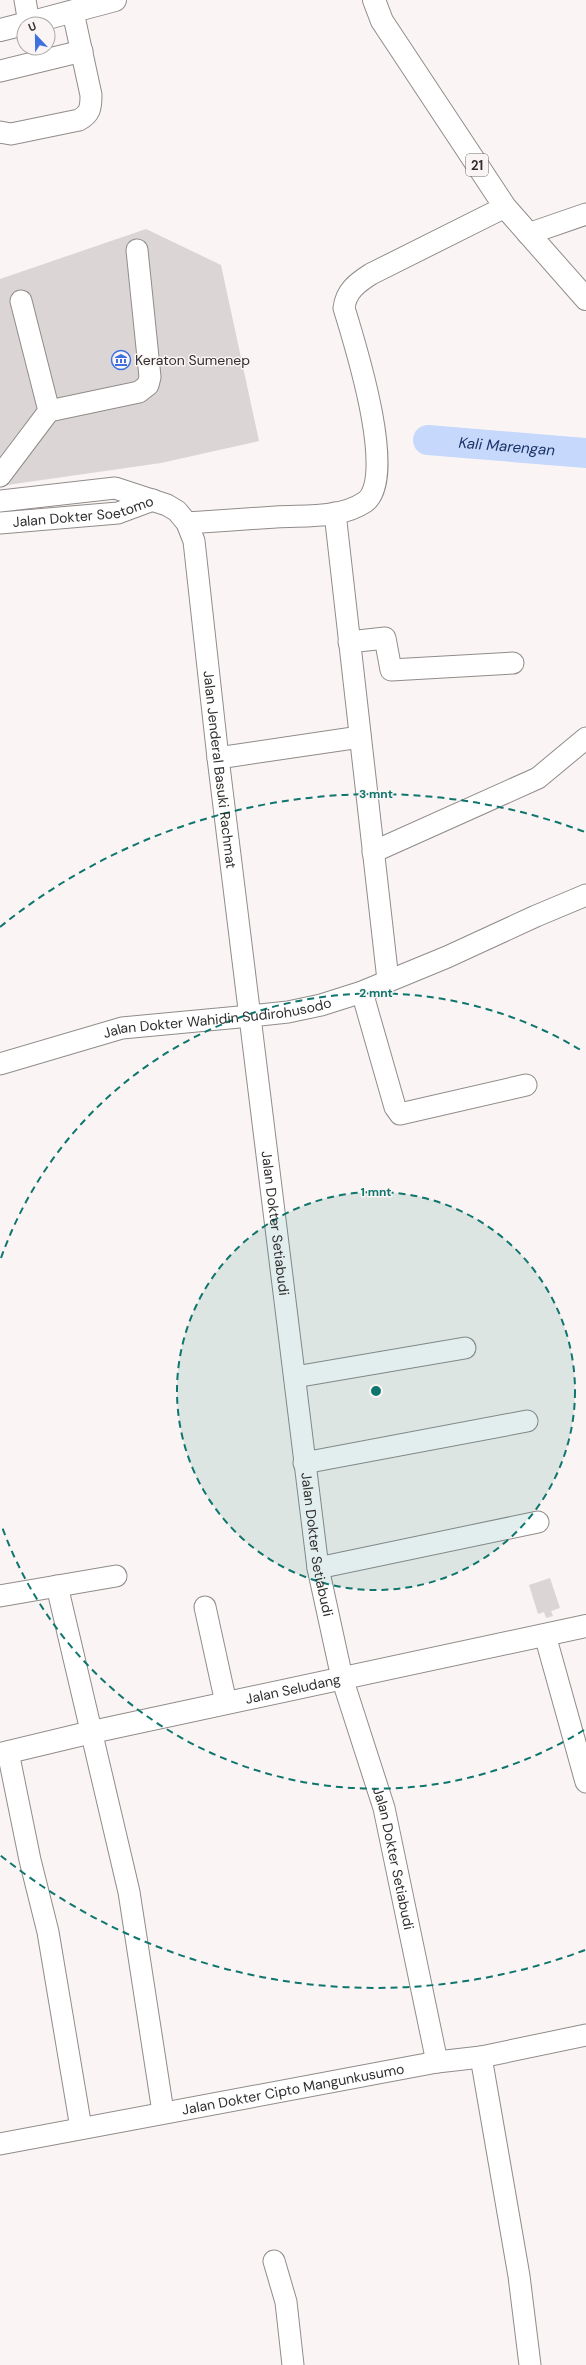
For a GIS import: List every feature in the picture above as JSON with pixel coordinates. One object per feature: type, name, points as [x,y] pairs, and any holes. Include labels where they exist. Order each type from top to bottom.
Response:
[{"type":"main road","points":[[52,16],[84,6],[115,0]]},
{"type":"main road","name":"21","points":[[358,0],[382,20]]},
{"type":"main road","name":"21","points":[[374,0],[382,20],[505,207],[586,299]]},
{"type":"main road","points":[[0,30],[16,26]]},
{"type":"main road","name":"Jalan Seludang","points":[[4,1753],[92,1732],[586,1626]]},
{"type":"street","points":[[25,0],[26,16]]},
{"type":"street","points":[[0,132],[11,134],[79,120],[87,115],[91,108],[92,95],[82,51],[84,6]]},
{"type":"street","points":[[0,71],[82,51]]},
{"type":"street","points":[[187,523],[335,513],[366,501],[373,489],[377,473],[376,453],[367,386],[344,308],[349,292],[358,282],[371,274],[505,207]]},
{"type":"street","points":[[528,234],[586,214]]},
{"type":"street","points":[[0,476],[49,411],[140,392],[148,386],[150,377],[137,250]]},
{"type":"street","points":[[21,301],[49,411]]},
{"type":"street","name":"Jalan Dokter Soetomo","points":[[0,501],[115,488],[153,500]]},
{"type":"street","name":"Jalan Dokter Soetomo","points":[[0,522],[118,513],[153,500]]},
{"type":"street","name":"Jalan Jenderal Basuki Rachmat","points":[[153,500],[167,505],[177,511],[187,523],[194,542],[218,758],[250,1016]]},
{"type":"street","points":[[335,513],[388,980]]},
{"type":"street","points":[[349,642],[385,638],[391,670],[514,663]]},
{"type":"street","points":[[218,758],[360,737]]},
{"type":"street","points":[[373,852],[538,778],[586,738]]},
{"type":"street","name":"Jalan Dokter Wahidin Sudirohusodo","points":[[0,1064],[122,1028],[288,1012],[321,1005],[362,992],[388,980],[447,958],[536,916],[586,896]]},
{"type":"street","points":[[362,992],[395,1108],[400,1114],[526,1085]]},
{"type":"street","name":"Jalan Dokter Setiabudi","points":[[250,1016],[318,1568],[342,1678],[384,1808],[437,2062]]},
{"type":"street","points":[[295,1377],[465,1348]]},
{"type":"street","points":[[304,1462],[527,1421]]},
{"type":"street","points":[[318,1568],[538,1522]]},
{"type":"street","points":[[0,1596],[116,1576]]},
{"type":"street","points":[[57,1586],[129,1892],[163,2112]]},
{"type":"street","points":[[205,1607],[226,1703]]},
{"type":"street","points":[[545,1635],[586,1782]]},
{"type":"street","points":[[4,1753],[48,1932],[81,2128]]},
{"type":"street","name":"Jalan Dokter Cipto Mangunkusumo","points":[[0,2144],[163,2112],[437,2062],[481,2056],[586,2035]]},
{"type":"street","points":[[481,2056],[519,2276],[530,2365]]},
{"type":"street","points":[[274,2261],[286,2302],[293,2365]]},
{"type":"building","name":"Keraton Sumenep","points":[[146,229],[221,265],[259,441],[161,463],[0,486],[0,279]]},
{"type":"building","points":[[550,1578],[560,1608],[551,1611],[553,1616],[546,1618],[544,1612],[538,1614],[529,1585]]},
{"type":"waterway","name":"Kali Marengan","points":[[428,440],[586,453]]},
{"type":"place","name":"Keraton Sumenep","points":[[121,360]]}]
